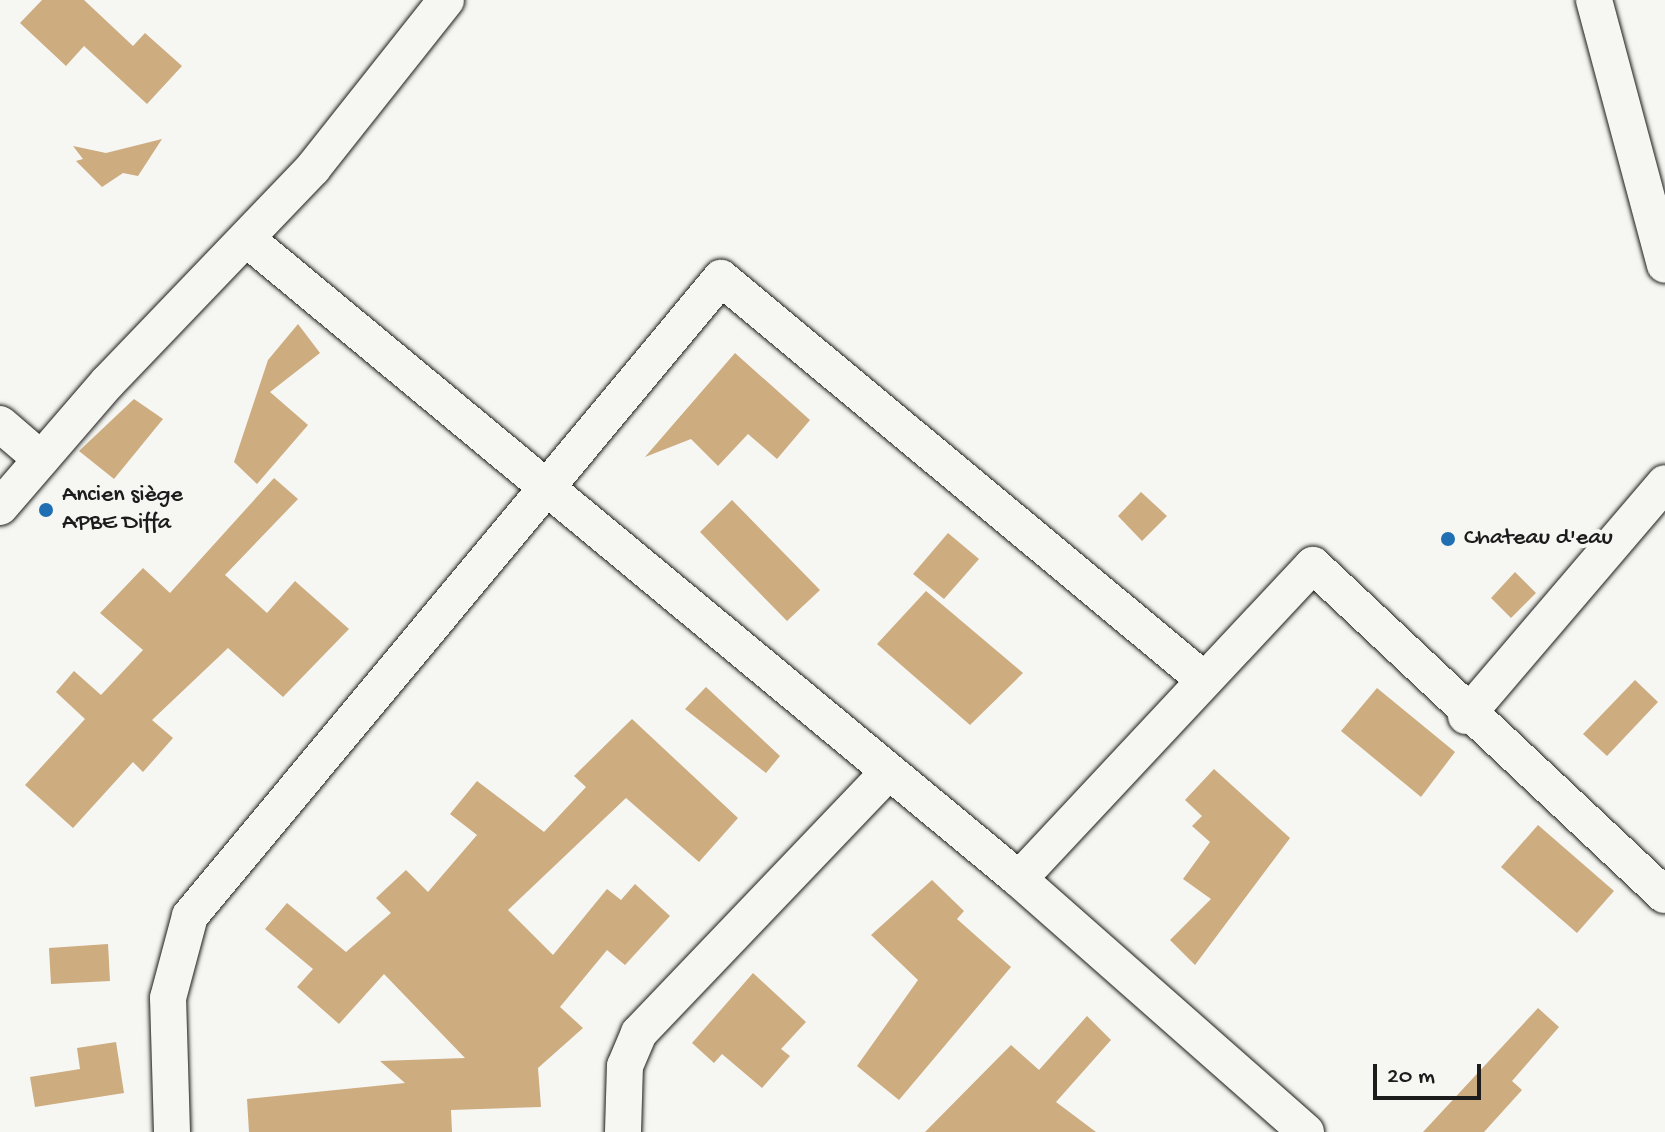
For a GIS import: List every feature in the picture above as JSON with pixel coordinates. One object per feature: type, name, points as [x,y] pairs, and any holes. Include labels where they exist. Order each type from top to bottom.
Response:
[{"type":"street","points":[[0,507],[41,459],[248,240],[446,0]]},
{"type":"street","points":[[1594,0],[1665,265]]},
{"type":"street","points":[[248,240],[1019,879],[1306,1132]]},
{"type":"street","points":[[172,1132],[168,998],[190,916],[541,485],[721,278],[1202,678]]},
{"type":"street","points":[[0,424],[41,459]]},
{"type":"street","points":[[1466,716],[1665,483]]},
{"type":"street","points":[[1019,879],[1202,678],[1313,565],[1466,716],[1665,895]]},
{"type":"street","points":[[623,1132],[625,1066],[639,1033],[888,772]]},
{"type":"building","points":[[42,0],[84,0],[133,46],[145,33],[182,66],[147,104],[84,46],[66,66],[20,23]]},
{"type":"building","points":[[162,139],[138,176],[123,173],[102,187],[76,161],[83,159],[73,146],[106,153]]},
{"type":"building","points":[[298,324],[320,353],[270,392],[308,425],[257,484],[234,462],[268,360]]},
{"type":"building","points":[[735,353],[810,420],[777,459],[748,434],[718,466],[691,439],[645,457]]},
{"type":"building","points":[[134,399],[163,419],[114,479],[79,451]]},
{"type":"building","points":[[274,478],[298,499],[225,575],[267,613],[295,581],[349,629],[283,697],[228,648],[152,720],[173,738],[143,772],[133,762],[73,828],[25,785],[85,719],[56,692],[74,671],[101,695],[143,650],[100,613],[143,568],[170,593]]},
{"type":"building","points":[[1141,492],[1167,516],[1142,541],[1118,516]]},
{"type":"building","points":[[732,500],[820,590],[787,621],[700,532]]},
{"type":"building","points":[[948,533],[979,559],[944,599],[913,574]]},
{"type":"building","points":[[1515,572],[1536,593],[1511,618],[1491,598]]},
{"type":"building","points":[[926,591],[1023,673],[970,725],[877,644]]},
{"type":"building","points":[[1635,680],[1658,702],[1607,756],[1583,734]]},
{"type":"building","points":[[706,687],[780,756],[766,773],[685,709]]},
{"type":"building","points":[[1377,688],[1455,752],[1421,797],[1341,731]]},
{"type":"building","points":[[632,719],[738,818],[699,862],[626,798],[508,910],[553,955],[607,889],[621,900],[635,884],[670,916],[625,965],[607,950],[560,1007],[583,1028],[538,1068],[541,1107],[451,1110],[452,1132],[249,1132],[247,1099],[405,1083],[380,1061],[465,1058],[384,974],[339,1024],[297,987],[313,969],[265,929],[287,903],[346,952],[391,913],[376,898],[406,870],[428,892],[477,835],[450,814],[477,781],[544,832],[586,787],[574,776]]},
{"type":"building","points":[[1214,769],[1290,838],[1195,965],[1170,940],[1211,899],[1183,879],[1210,842],[1192,826],[1202,816],[1185,800]]},
{"type":"building","points":[[1538,825],[1614,891],[1577,933],[1501,867]]},
{"type":"building","points":[[932,880],[964,911],[957,919],[1011,967],[899,1100],[857,1066],[918,980],[871,935]]},
{"type":"building","points":[[108,944],[110,981],[51,984],[49,948]]},
{"type":"building","points":[[753,973],[806,1022],[781,1049],[790,1056],[762,1088],[722,1054],[714,1063],[692,1043]]},
{"type":"building","points":[[1538,1008],[1559,1027],[1512,1081],[1522,1090],[1484,1132],[1423,1132]]},
{"type":"building","points":[[1087,1016],[1111,1040],[1056,1102],[1096,1132],[925,1132],[1011,1045],[1039,1070]]},
{"type":"building","points":[[116,1042],[124,1093],[35,1107],[30,1077],[80,1069],[77,1048]]},
{"type":"place","name":"Ancien siège APBE Diffa","points":[[46,510]]},
{"type":"place","name":"Chateau d'eau","points":[[1448,539]]}]
